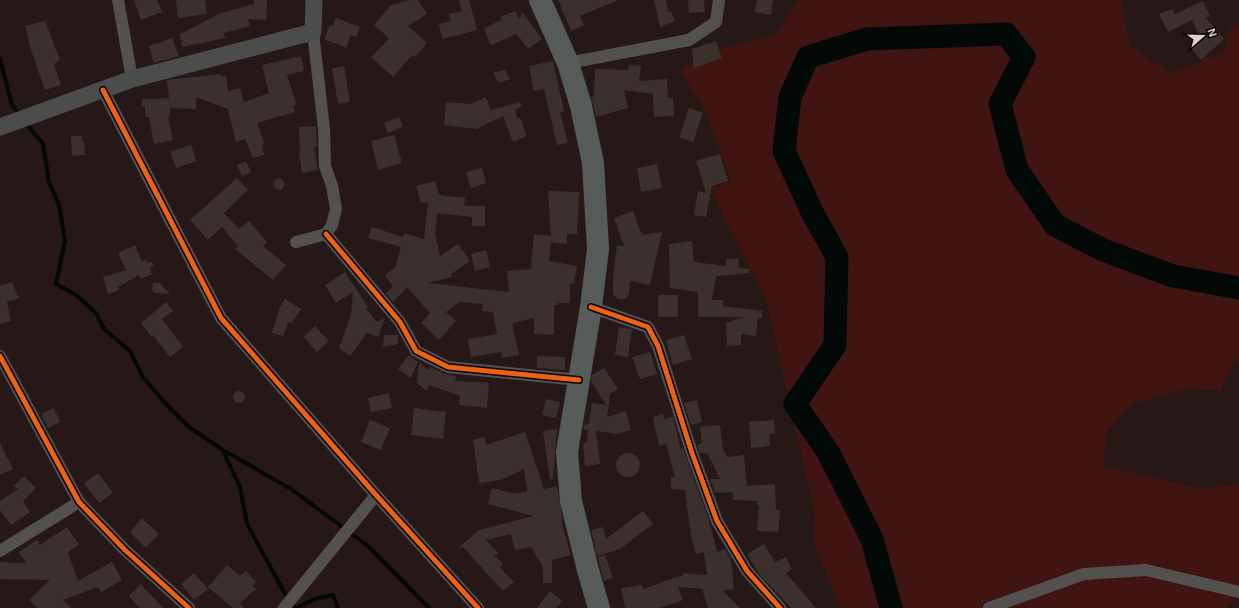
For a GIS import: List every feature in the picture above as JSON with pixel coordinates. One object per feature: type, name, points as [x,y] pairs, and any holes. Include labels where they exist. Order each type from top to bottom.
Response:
[{"type":"highway","points":[[540,0],[568,63],[593,162],[598,249],[591,308],[567,452],[571,501],[588,570],[600,608]]},
{"type":"street","points":[[118,0],[132,79]]},
{"type":"street","points":[[296,242],[326,234],[332,226],[336,209],[332,186],[325,166],[324,129],[313,32],[314,0]]},
{"type":"street","points":[[568,63],[689,40],[716,22],[719,0]]},
{"type":"street","points":[[0,127],[132,79],[313,32]]},
{"type":"street","points":[[96,92],[221,318],[376,495],[478,608]]},
{"type":"street","points":[[326,234],[400,322],[416,351],[448,367],[579,380]]},
{"type":"street","points":[[591,308],[648,327],[658,346],[692,453],[718,521],[747,571],[780,608]]},
{"type":"street","points":[[0,356],[79,502],[125,550],[189,608]]},
{"type":"street","points":[[284,608],[376,495]]},
{"type":"street","points":[[0,551],[79,502]]},
{"type":"street","points":[[989,608],[1084,574],[1146,570],[1239,592]]},
{"type":"shaded area","points":[[800,0],[1121,0],[1131,47],[1170,73],[1223,53],[1230,28],[1239,24],[1239,360],[1233,363],[1221,391],[1187,389],[1134,403],[1107,432],[1103,466],[1203,489],[1239,484],[1239,597],[1227,608],[841,608],[814,545],[815,514],[766,300],[722,214],[712,188],[731,182],[704,108],[679,69],[713,50],[777,34],[794,6]]},
{"type":"building","points":[[134,0],[157,0],[162,12],[141,20]]},
{"type":"building","points":[[176,0],[205,0],[207,14],[178,18]]},
{"type":"building","points":[[254,0],[267,0],[266,20],[248,19],[250,26],[224,33],[225,38],[182,47],[180,34],[221,13],[254,4]]},
{"type":"building","points":[[410,0],[418,0],[427,14],[408,26],[427,43],[415,57],[412,55],[393,77],[374,60],[376,60],[371,58],[389,38],[374,25],[391,5]]},
{"type":"building","points":[[459,0],[469,0],[477,30],[442,39],[439,24],[451,21],[449,14],[462,11]]},
{"type":"building","points":[[558,0],[618,0],[580,16],[584,25],[571,31]]},
{"type":"building","points":[[654,0],[666,0],[668,12],[671,11],[675,21],[660,27]]},
{"type":"building","points":[[688,0],[704,0],[705,12],[689,13]]},
{"type":"building","points":[[757,0],[773,0],[771,15],[755,12]]},
{"type":"building","points":[[1203,1],[1210,16],[1206,18],[1224,39],[1201,60],[1190,47],[1200,38],[1192,20],[1168,32],[1159,14],[1172,9],[1175,14]]},
{"type":"building","points":[[515,11],[519,19],[523,13],[542,39],[528,49],[517,34],[491,45],[484,28],[502,20],[500,17]]},
{"type":"building","points":[[336,18],[360,27],[356,37],[351,35],[346,48],[324,39],[330,25],[333,26]]},
{"type":"building","points":[[45,21],[60,60],[54,64],[61,85],[45,90],[31,50],[25,26]]},
{"type":"building","points":[[172,38],[179,56],[154,63],[149,46]]},
{"type":"building","points":[[716,41],[722,58],[694,68],[692,49]]},
{"type":"building","points":[[301,56],[304,71],[287,75],[297,105],[293,106],[295,112],[257,123],[265,144],[262,145],[264,155],[253,158],[245,139],[236,142],[228,109],[196,97],[196,109],[170,108],[170,117],[168,117],[173,140],[154,144],[149,117],[145,117],[145,107],[142,107],[142,99],[169,98],[167,80],[221,74],[221,76],[226,76],[228,91],[240,88],[244,102],[269,93],[262,65]]},
{"type":"building","points":[[553,61],[564,111],[560,112],[568,143],[557,145],[544,89],[534,91],[529,66]]},
{"type":"building","points":[[629,65],[641,66],[639,81],[667,79],[668,98],[673,98],[674,116],[654,117],[653,94],[624,90],[628,108],[596,117],[591,97],[594,96],[595,69],[628,70]]},
{"type":"building","points":[[344,66],[350,102],[338,104],[332,68]]},
{"type":"building","points":[[505,70],[510,79],[499,83],[493,73]]},
{"type":"building","points":[[486,97],[491,110],[520,102],[522,106],[515,110],[527,136],[513,142],[503,116],[477,129],[444,125],[446,102],[471,104]]},
{"type":"building","points":[[689,108],[703,113],[693,142],[679,137]]},
{"type":"building","points":[[399,117],[403,127],[388,133],[384,123]]},
{"type":"building","points":[[316,126],[317,147],[314,147],[318,170],[302,173],[299,153],[299,127]]},
{"type":"building","points":[[394,135],[402,163],[378,170],[371,141]]},
{"type":"building","points":[[71,136],[82,136],[85,155],[72,156]]},
{"type":"building","points":[[191,145],[196,161],[176,168],[170,152]]},
{"type":"building","points":[[720,154],[728,181],[712,186],[706,217],[694,215],[698,191],[706,193],[696,161]]},
{"type":"building","points":[[246,161],[251,172],[242,176],[237,165]]},
{"type":"building","points":[[657,164],[662,188],[641,192],[637,168]]},
{"type":"building","points":[[482,168],[486,183],[471,188],[466,172]]},
{"type":"building","points":[[237,178],[248,190],[224,213],[239,229],[249,221],[267,242],[263,246],[286,265],[273,280],[235,249],[238,246],[222,227],[208,240],[190,220]]},
{"type":"building","points":[[277,179],[281,179],[283,180],[283,188],[277,189],[274,186],[274,182]]},
{"type":"building","points":[[435,181],[439,195],[465,198],[464,206],[485,206],[485,226],[472,226],[472,217],[437,213],[435,234],[440,256],[458,244],[470,261],[451,274],[452,277],[428,283],[509,292],[507,271],[531,269],[534,234],[551,236],[548,191],[579,192],[577,234],[567,234],[567,244],[551,242],[549,261],[577,266],[574,284],[570,283],[570,303],[558,303],[558,305],[554,305],[554,335],[534,334],[534,318],[512,323],[519,355],[502,358],[501,352],[471,357],[468,339],[497,334],[493,312],[482,311],[483,304],[459,302],[446,312],[456,321],[439,340],[421,323],[430,313],[407,287],[393,302],[386,293],[393,286],[385,275],[395,268],[401,247],[368,238],[372,227],[403,237],[404,233],[424,239],[428,202],[421,203],[416,186]]},
{"type":"building","points":[[633,211],[642,235],[662,232],[650,285],[630,281],[629,294],[625,299],[618,299],[613,294],[613,278],[617,246],[624,246],[614,218]]},
{"type":"building","points":[[692,241],[694,262],[726,266],[726,259],[738,258],[739,268],[749,269],[749,273],[716,276],[712,300],[723,300],[723,306],[762,311],[762,318],[758,318],[756,336],[741,334],[741,345],[727,346],[726,323],[744,317],[698,317],[698,292],[670,288],[669,244]]},
{"type":"building","points":[[135,245],[142,262],[146,260],[148,263],[152,262],[154,266],[150,268],[152,274],[140,279],[139,275],[118,287],[119,290],[108,294],[103,277],[126,270],[118,253]]},
{"type":"building","points":[[486,250],[490,267],[475,271],[471,254]]},
{"type":"building","points":[[345,272],[368,307],[367,310],[377,322],[385,318],[378,337],[367,333],[350,356],[339,348],[351,314],[353,292],[336,303],[325,285]]},
{"type":"building","points":[[12,282],[19,298],[7,302],[11,321],[0,324],[0,286]]},
{"type":"building","points":[[153,282],[160,283],[170,294],[155,293],[152,290]]},
{"type":"building","points":[[658,295],[678,295],[678,317],[658,317]]},
{"type":"building","points":[[285,299],[301,309],[291,324],[289,321],[283,336],[272,333],[280,307]]},
{"type":"building","points":[[166,302],[173,311],[162,319],[183,347],[170,357],[153,335],[152,337],[141,323]]},
{"type":"building","points":[[315,326],[329,341],[317,352],[304,337]]},
{"type":"building","points":[[619,327],[632,329],[628,357],[615,355]]},
{"type":"building","points":[[384,335],[398,335],[398,344],[383,347]]},
{"type":"building","points":[[684,335],[692,359],[673,365],[666,340]]},
{"type":"building","points":[[650,352],[657,374],[640,379],[632,357]]},
{"type":"building","points":[[409,355],[418,362],[411,378],[398,369]]},
{"type":"building","points":[[537,356],[565,357],[565,370],[537,368]]},
{"type":"building","points":[[419,363],[429,370],[430,367],[445,374],[456,376],[455,381],[489,383],[487,408],[459,405],[460,396],[429,385],[427,391],[417,383]]},
{"type":"building","points":[[604,368],[618,389],[610,394],[607,417],[626,411],[631,430],[617,434],[596,431],[600,464],[585,466],[583,443],[587,443],[588,430],[583,429],[584,425],[589,424],[592,403],[606,405],[591,381],[592,375]]},
{"type":"building","points":[[237,391],[241,391],[245,397],[241,403],[237,403],[233,399],[233,395]]},
{"type":"building","points":[[389,393],[392,408],[371,412],[368,398]]},
{"type":"building","points":[[546,399],[560,402],[556,418],[542,415]]},
{"type":"building","points":[[697,400],[702,422],[691,425],[684,403]]},
{"type":"building","points":[[54,408],[60,422],[48,428],[41,414]]},
{"type":"building","points":[[414,408],[446,412],[443,439],[411,435]]},
{"type":"building","points":[[663,414],[664,419],[673,417],[681,449],[683,448],[709,520],[717,552],[725,549],[731,560],[734,589],[723,591],[740,608],[708,608],[702,589],[678,587],[683,600],[660,608],[625,608],[621,588],[642,585],[643,589],[683,575],[683,573],[707,575],[704,552],[696,554],[691,536],[685,490],[671,489],[671,477],[675,477],[666,444],[659,446],[653,417]]},
{"type":"building","points":[[370,420],[390,428],[381,450],[361,442]]},
{"type":"building","points":[[774,420],[775,433],[769,434],[770,446],[751,448],[749,422]]},
{"type":"building","points":[[720,425],[723,449],[727,457],[744,455],[747,486],[775,484],[776,510],[780,510],[778,532],[757,531],[759,505],[757,505],[757,501],[733,500],[733,492],[715,493],[710,479],[720,479],[707,453],[700,453],[697,445],[702,443],[700,427]]},
{"type":"building","points":[[557,429],[553,479],[550,479],[543,431]]},
{"type":"building","points":[[525,432],[544,489],[557,486],[563,520],[561,521],[571,555],[552,560],[552,583],[543,583],[543,567],[531,547],[515,550],[511,534],[486,540],[499,554],[494,555],[503,564],[500,567],[514,582],[503,591],[463,547],[458,548],[479,530],[533,516],[488,504],[492,488],[515,494],[527,491],[524,469],[501,480],[479,483],[473,440],[485,437],[486,445]]},
{"type":"building","points":[[0,443],[13,469],[0,475]]},
{"type":"building","points":[[628,453],[636,457],[640,465],[636,473],[628,477],[620,473],[616,465],[620,457]]},
{"type":"building","points":[[98,473],[113,493],[99,503],[84,483]]},
{"type":"building","points":[[23,476],[36,487],[23,502],[30,512],[11,525],[0,510],[0,501],[18,489],[14,486]]},
{"type":"building","points":[[643,511],[653,524],[620,549],[597,556],[591,530],[603,527],[606,539]]},
{"type":"building","points":[[142,518],[159,534],[146,548],[130,532]]},
{"type":"building","points":[[67,527],[79,545],[68,552],[78,581],[112,562],[122,580],[101,592],[98,587],[63,600],[71,608],[37,608],[29,600],[50,580],[0,579],[0,562],[26,563],[19,552],[37,540],[40,545]]},
{"type":"building","points":[[764,544],[775,562],[786,557],[792,569],[786,573],[816,608],[791,608],[760,575],[747,554]]},
{"type":"building","points":[[605,555],[613,578],[604,581],[598,557]]},
{"type":"building","points":[[227,565],[240,576],[246,571],[256,582],[252,585],[256,589],[240,603],[244,608],[233,608],[208,587]]},
{"type":"building","points":[[194,573],[208,589],[194,600],[181,584]]},
{"type":"building","points":[[141,584],[163,608],[140,608],[129,596]]},
{"type":"building","points":[[550,591],[562,601],[556,608],[537,608]]},
{"type":"waterway","points":[[891,608],[872,539],[828,452],[795,404],[835,345],[837,257],[812,212],[784,151],[790,97],[808,57],[867,39],[1006,34],[1024,57],[1000,104],[1017,170],[1055,225],[1103,250],[1173,276],[1239,288]]},
{"type":"waterway","points":[[0,59],[12,105],[20,115]]},
{"type":"waterway","points":[[25,122],[43,144],[49,182],[59,205],[65,241],[56,284],[76,295],[96,313],[104,329],[130,351],[143,377],[165,403],[189,427],[223,450],[291,489],[368,546],[429,608]]},
{"type":"waterway","points":[[223,451],[240,487],[247,524],[289,601],[296,608],[315,599],[333,595],[338,608]]},
{"type":"cycle path","points":[[103,90],[221,318],[376,495],[478,608]]},
{"type":"cycle path","points":[[326,234],[400,322],[416,351],[448,367],[579,380]]},
{"type":"cycle path","points":[[591,307],[648,327],[658,346],[692,453],[717,521],[747,571],[780,608]]},
{"type":"cycle path","points":[[0,356],[79,502],[125,550],[189,608]]}]
